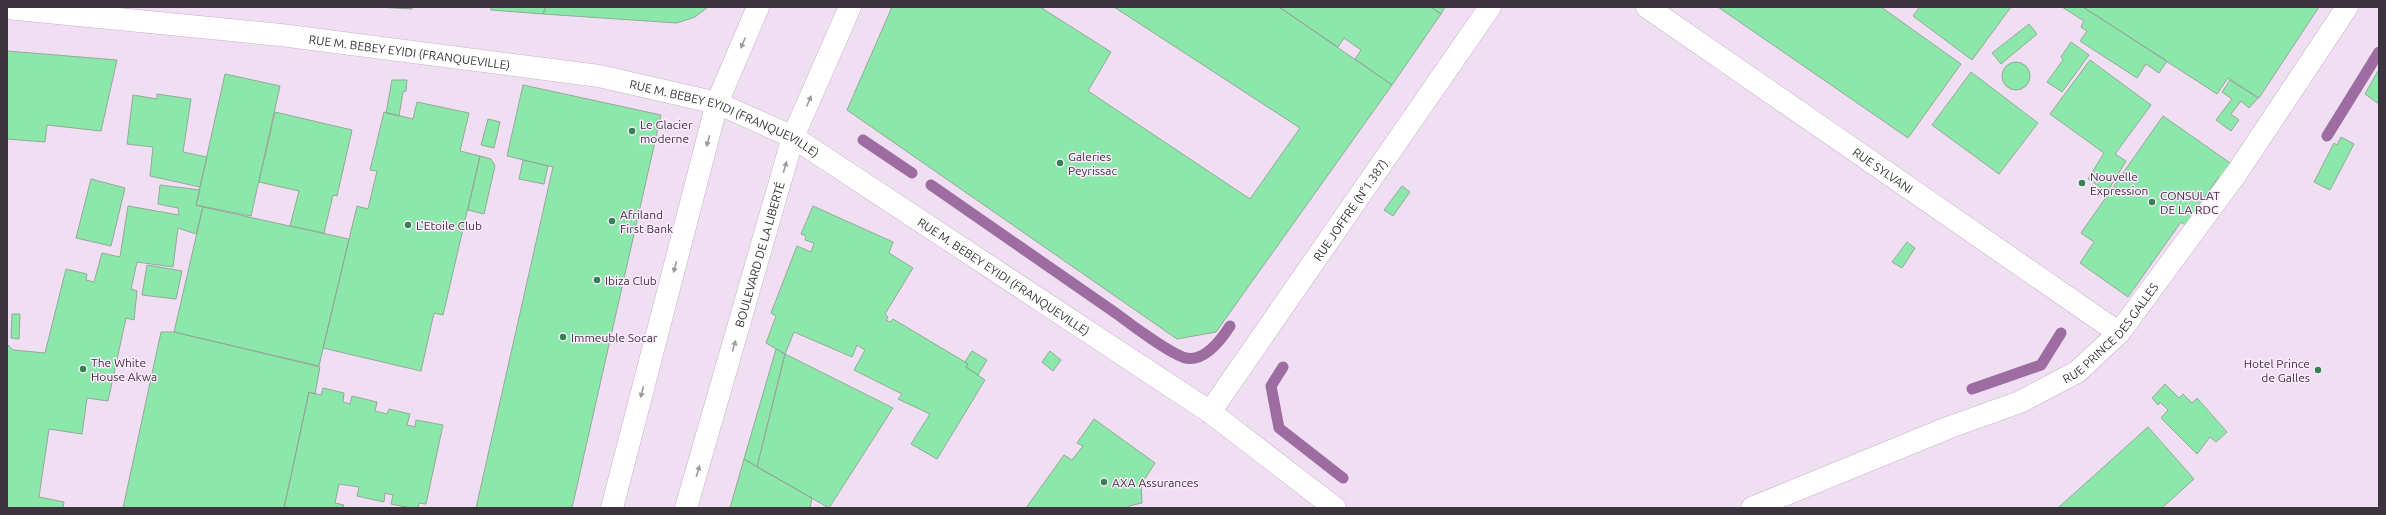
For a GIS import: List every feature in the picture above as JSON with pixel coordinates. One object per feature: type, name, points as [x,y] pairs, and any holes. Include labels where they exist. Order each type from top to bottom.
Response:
[{"type":"street","points":[[612,508],[717,103],[758,7]]},
{"type":"street","name":"BOULEVARD DE LA LIBERTÉ","points":[[686,508],[793,137],[850,7]]},
{"type":"street","name":"RUE JOFFRE (N°1.387)","points":[[1210,412],[1490,7]]},
{"type":"street","name":"RUE SYLVANI","points":[[1646,7],[2119,333]]},
{"type":"street","name":"RUE PRINCE DES GALLES","points":[[1752,508],[1950,427],[2020,402],[2077,372],[2119,333],[2236,174],[2347,7]]},
{"type":"street","name":"RUE M. BEBEY EYIDI (FRANQUEVILLE)","points":[[7,8],[281,35],[599,76],[717,103],[793,137],[1210,412],[1335,508]]},
{"type":"building","points":[[377,7],[412,7],[412,9]]},
{"type":"building","points":[[491,7],[546,7],[543,14],[491,10]]},
{"type":"building","points":[[546,7],[708,7],[695,17],[677,23],[543,14]]},
{"type":"building","name":"Galeries Peyrissac","points":[[892,7],[1040,7],[1111,52],[1088,91],[1250,199],[1300,128],[1114,7],[1279,7],[1392,85],[1216,332],[1177,339],[847,110]]},
{"type":"building","points":[[1279,7],[1431,7],[1441,14],[1392,85],[1355,59],[1361,50],[1344,38],[1338,47]]},
{"type":"building","points":[[1431,7],[1445,7],[1441,14]]},
{"type":"building","points":[[1718,7],[1881,7],[1961,64],[1908,138]]},
{"type":"building","points":[[1920,7],[2011,7],[1972,60],[1913,16]]},
{"type":"building","points":[[2062,7],[2083,7],[2167,61],[2159,73],[2146,64],[2137,78],[2080,41],[2087,31],[2081,27],[2084,21]]},
{"type":"building","points":[[2083,7],[2319,7],[2259,98],[2228,78],[2217,94]]},
{"type":"building","points":[[2029,24],[2037,34],[2001,64],[1992,53]]},
{"type":"building","points":[[2071,42],[2089,55],[2062,92],[2047,82],[2063,60],[2061,57]]},
{"type":"building","points":[[7,51],[117,60],[101,131],[47,125],[45,142],[7,139]]},
{"type":"building","points":[[2090,60],[2151,105],[2115,154],[2126,161],[2107,192],[2088,179],[2104,153],[2050,114]]},
{"type":"building","points":[[2016,62],[2026,66],[2030,76],[2026,86],[2016,90],[2006,86],[2002,76],[2006,66]]},
{"type":"building","points":[[2379,71],[2379,104],[2365,94]]},
{"type":"building","points":[[1971,72],[2038,123],[1999,174],[1932,125]]},
{"type":"building","points":[[225,74],[280,86],[251,216],[196,205]]},
{"type":"building","points":[[392,80],[407,80],[406,91],[403,92],[399,116],[386,113]]},
{"type":"building","points":[[2230,80],[2258,98],[2249,108],[2241,101],[2231,114],[2239,120],[2231,131],[2216,120],[2232,99],[2222,92]]},
{"type":"building","name":"Immeuble Socar","points":[[523,85],[661,115],[572,508],[476,508],[553,167],[507,156]]},
{"type":"building","points":[[157,94],[191,99],[183,152],[207,157],[200,187],[150,176],[153,147],[127,144],[133,95],[157,99]]},
{"type":"building","name":"L'Etoile Club","points":[[417,102],[469,113],[460,151],[480,156],[443,315],[434,313],[421,371],[323,348],[357,206],[368,209],[377,171],[370,170],[384,112],[413,119]]},
{"type":"building","points":[[275,112],[352,130],[337,196],[333,195],[324,233],[290,226],[299,191],[259,182]]},
{"type":"building","name":"CONSULAT DE LA RDC","points":[[2163,116],[2236,167],[2225,182],[2218,178],[2185,225],[2181,222],[2128,297],[2080,263],[2094,242],[2081,233]]},
{"type":"building","points":[[488,119],[500,122],[494,148],[481,145]]},
{"type":"building","points":[[2341,137],[2354,144],[2330,190],[2314,182],[2334,143],[2337,145]]},
{"type":"building","points":[[480,156],[491,159],[495,166],[484,214],[468,210]]},
{"type":"building","points":[[523,160],[548,166],[544,184],[519,179]]},
{"type":"building","points":[[91,179],[125,188],[111,246],[76,238]]},
{"type":"building","points":[[160,185],[200,190],[196,205],[203,207],[196,234],[178,228],[173,267],[137,262],[131,289],[137,291],[134,320],[126,318],[108,401],[87,398],[82,434],[49,429],[39,497],[64,502],[63,508],[7,508],[7,344],[13,350],[45,353],[66,269],[87,274],[86,280],[94,282],[102,253],[120,257],[128,206],[179,215],[178,208],[158,204]]},
{"type":"building","points":[[1402,186],[1410,192],[1393,216],[1384,210]]},
{"type":"building","points":[[813,206],[893,242],[889,253],[913,268],[885,314],[888,317],[886,320],[890,322],[893,319],[965,362],[968,364],[966,367],[985,380],[937,459],[911,444],[930,414],[898,399],[902,394],[854,370],[865,350],[857,345],[852,357],[794,332],[785,354],[766,343],[776,316],[771,313],[797,246],[811,252],[814,243],[805,240],[806,236],[801,234]]},
{"type":"building","points":[[203,207],[349,239],[319,366],[174,332]]},
{"type":"building","points":[[1907,242],[1915,248],[1902,268],[1892,262]]},
{"type":"building","points":[[147,265],[182,271],[176,299],[142,295]]},
{"type":"building","points":[[12,314],[20,314],[19,339],[11,338]]},
{"type":"building","points":[[161,332],[174,332],[320,367],[315,394],[309,392],[284,508],[123,508]]},
{"type":"building","points":[[776,349],[785,354],[757,467],[744,459]]},
{"type":"building","points":[[972,351],[987,360],[978,375],[966,367],[968,364],[965,362]]},
{"type":"building","points":[[1050,351],[1061,360],[1053,371],[1042,362]]},
{"type":"building","points":[[785,354],[893,408],[829,508],[757,467]]},
{"type":"building","points":[[2165,384],[2179,398],[2183,394],[2192,403],[2197,398],[2227,432],[2216,442],[2210,437],[2197,454],[2161,418],[2168,410],[2160,402],[2158,405],[2152,398]]},
{"type":"building","points":[[323,388],[344,393],[343,402],[350,404],[352,396],[377,402],[375,411],[387,414],[389,409],[410,414],[407,425],[415,427],[416,420],[443,425],[426,504],[419,503],[418,508],[411,508],[391,504],[393,495],[385,493],[384,502],[357,496],[359,487],[339,484],[335,503],[344,505],[343,508],[284,508],[309,392],[321,395]]},
{"type":"building","points":[[1094,419],[1155,463],[1141,485],[1142,503],[1129,506],[1127,508],[1026,508],[1064,455],[1072,460],[1083,446],[1077,443]]},
{"type":"building","points":[[2148,427],[2194,479],[2162,508],[2058,508]]},
{"type":"building","points":[[744,459],[812,498],[810,508],[730,508]]},
{"type":"waterway","points":[[2327,136],[2379,52]]},
{"type":"waterway","points":[[863,140],[912,173]]},
{"type":"waterway","points":[[931,185],[1151,339],[1180,356],[1186,358],[1200,357],[1212,349],[1230,326]]},
{"type":"waterway","points":[[1972,389],[2041,365],[2061,333]]},
{"type":"waterway","points":[[1283,367],[1271,386],[1279,428],[1343,478]]},
{"type":"place","name":"Le Glacier moderne","points":[[632,131]]},
{"type":"place","name":"Galeries Peyrissac","points":[[1060,163]]},
{"type":"place","name":"Nouvelle Expression","points":[[2082,183]]},
{"type":"place","name":"CONSULAT DE LA RDC","points":[[2152,202]]},
{"type":"place","name":"Afriland First Bank","points":[[612,221]]},
{"type":"place","name":"L'Etoile Club","points":[[408,225]]},
{"type":"place","name":"Ibiza Club","points":[[597,280]]},
{"type":"place","name":"Immeuble Socar","points":[[563,337]]},
{"type":"place","name":"The White House Akwa","points":[[83,369]]},
{"type":"place","name":"Hotel Prince de Galles","points":[[2318,370]]},
{"type":"place","name":"AXA Assurances","points":[[1104,482]]}]
